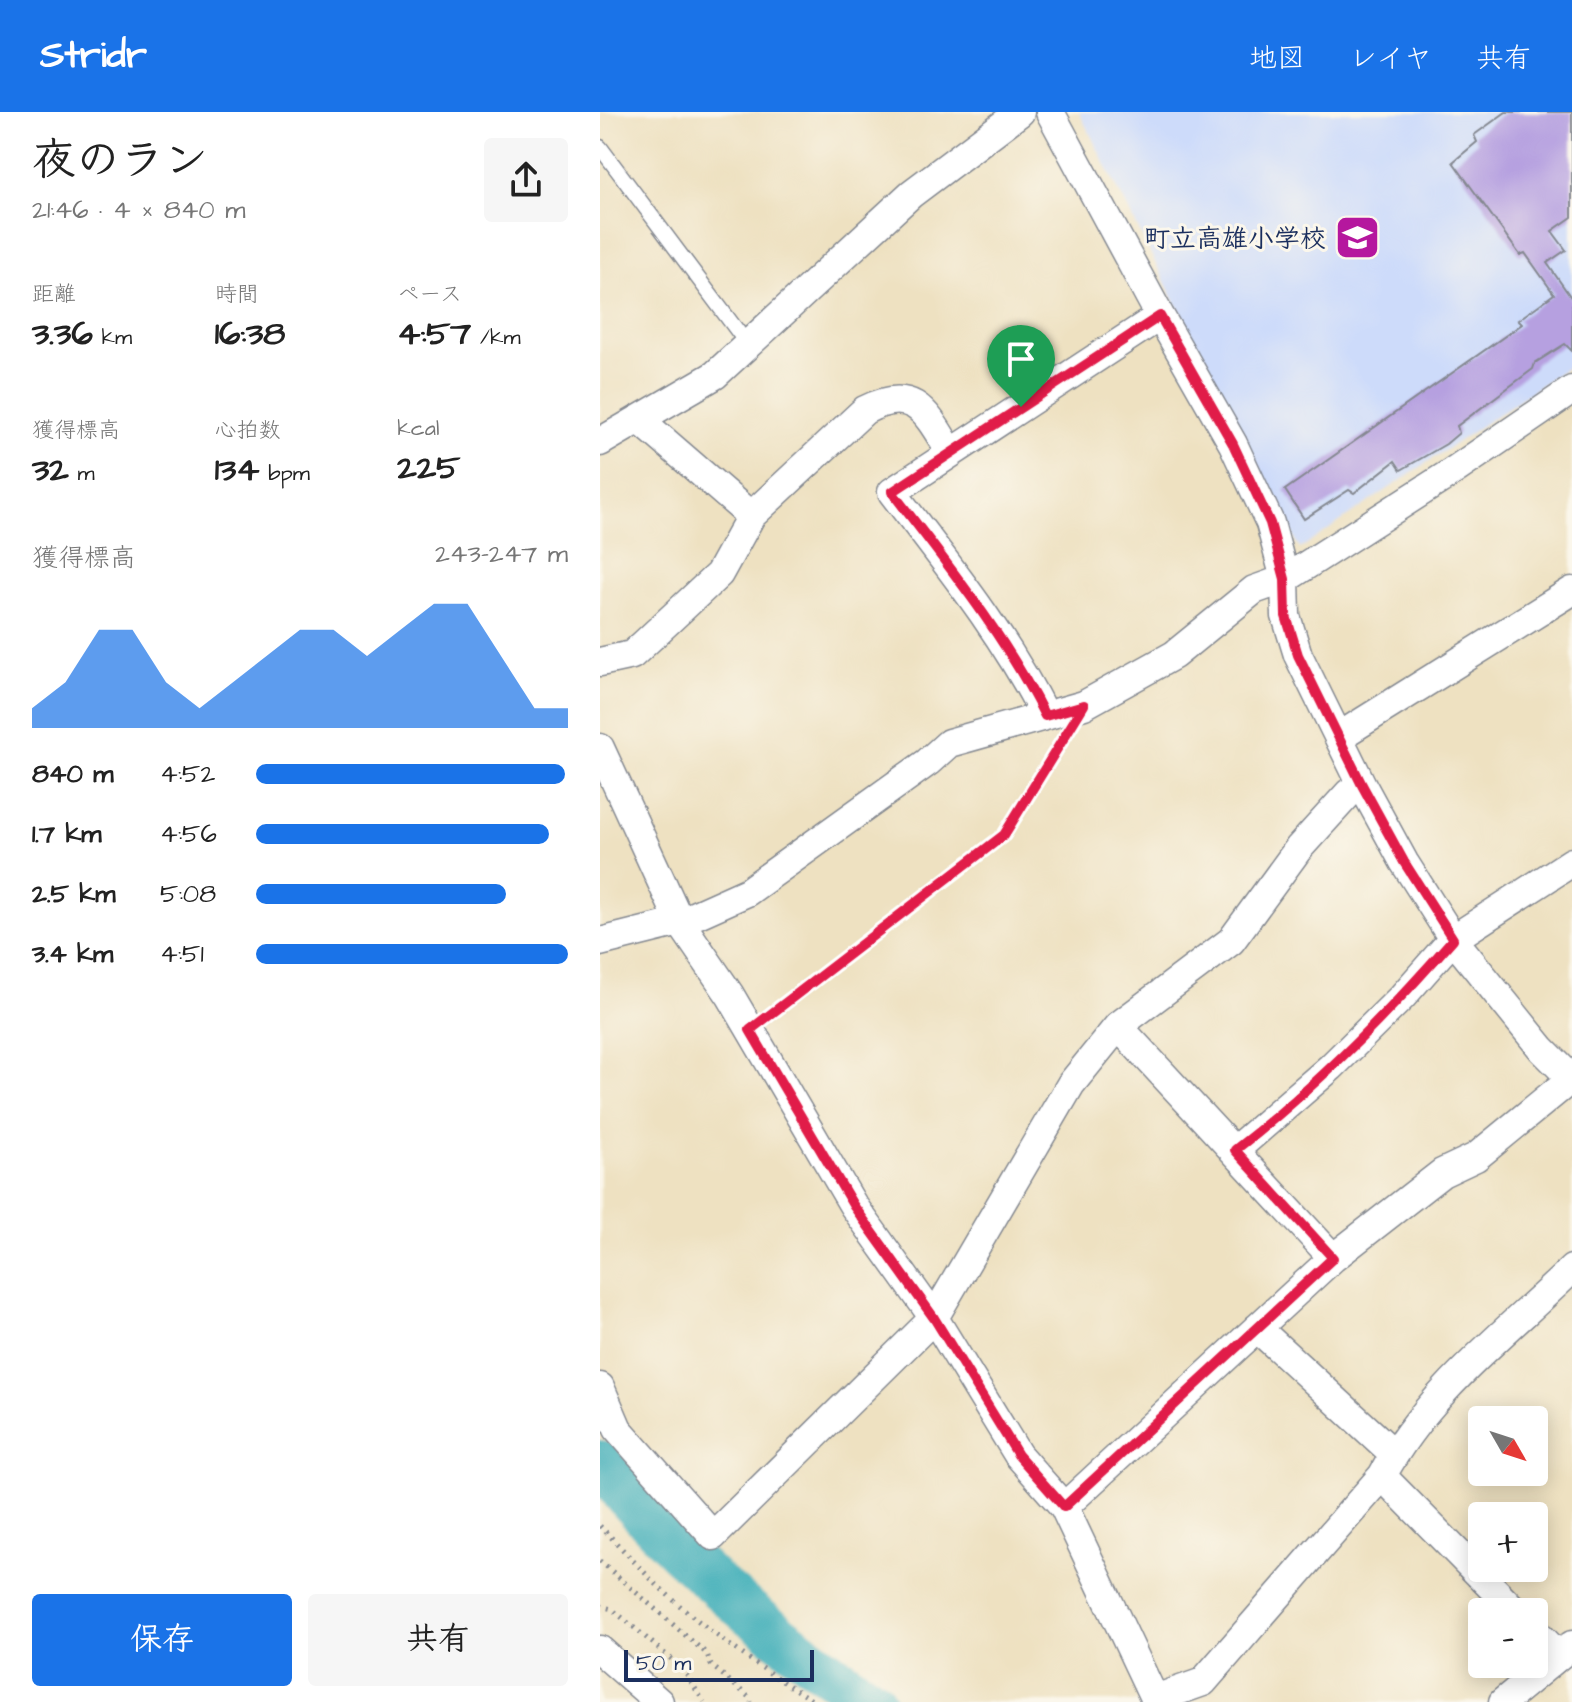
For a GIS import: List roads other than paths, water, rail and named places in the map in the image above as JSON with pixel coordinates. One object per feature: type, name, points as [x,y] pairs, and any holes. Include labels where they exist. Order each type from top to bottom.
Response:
[{"type":"street","points":[[1050,112],[1233,444],[1270,523],[1285,579],[1286,616],[1298,655],[1362,785],[1404,862],[1453,939],[1542,1049],[1572,1079],[1476,1157],[1442,1173],[1333,1258],[1064,1507]]},
{"type":"street","points":[[600,442],[715,375],[911,194],[1012,114]]},
{"type":"street","points":[[1045,716],[1022,671],[980,606],[892,492],[1160,316]]},
{"type":"street","points":[[600,942],[680,922],[747,892],[928,762],[949,743],[1084,705],[1174,655],[1254,590],[1285,579],[1449,474],[1572,390]]},
{"type":"street","points":[[600,662],[632,655],[719,574],[751,516],[865,410],[885,400],[905,399],[924,410],[951,453]]},
{"type":"street","points":[[640,420],[751,516]]},
{"type":"street","points":[[1340,736],[1572,591]]},
{"type":"street","points":[[600,748],[680,922],[750,1030],[853,1205],[934,1318],[1018,1455],[1064,1507],[1156,1700],[1203,1682],[1388,1465],[1459,1373],[1572,1269]]},
{"type":"street","points":[[600,1387],[618,1429],[713,1536],[934,1318],[1071,1084],[1118,1026],[1231,941],[1299,848],[1349,793],[1362,785]]},
{"type":"street","points":[[1235,1150],[1331,1067],[1402,997],[1453,939],[1572,862]]},
{"type":"street","points":[[1118,1026],[1333,1258]]},
{"type":"street","points":[[1257,1328],[1388,1465],[1504,1598]]},
{"type":"street","points":[[1503,1702],[1565,1650],[1548,1639]]},
{"type":"street","points":[[600,1650],[659,1702]]},
{"type":"lane","points":[[600,147],[748,345]]},
{"type":"waterway","points":[[600,1463],[660,1532],[726,1594],[798,1650],[873,1702]]},
{"type":"place","name":"町立高雄小学校","points":[[1357,238]]}]
